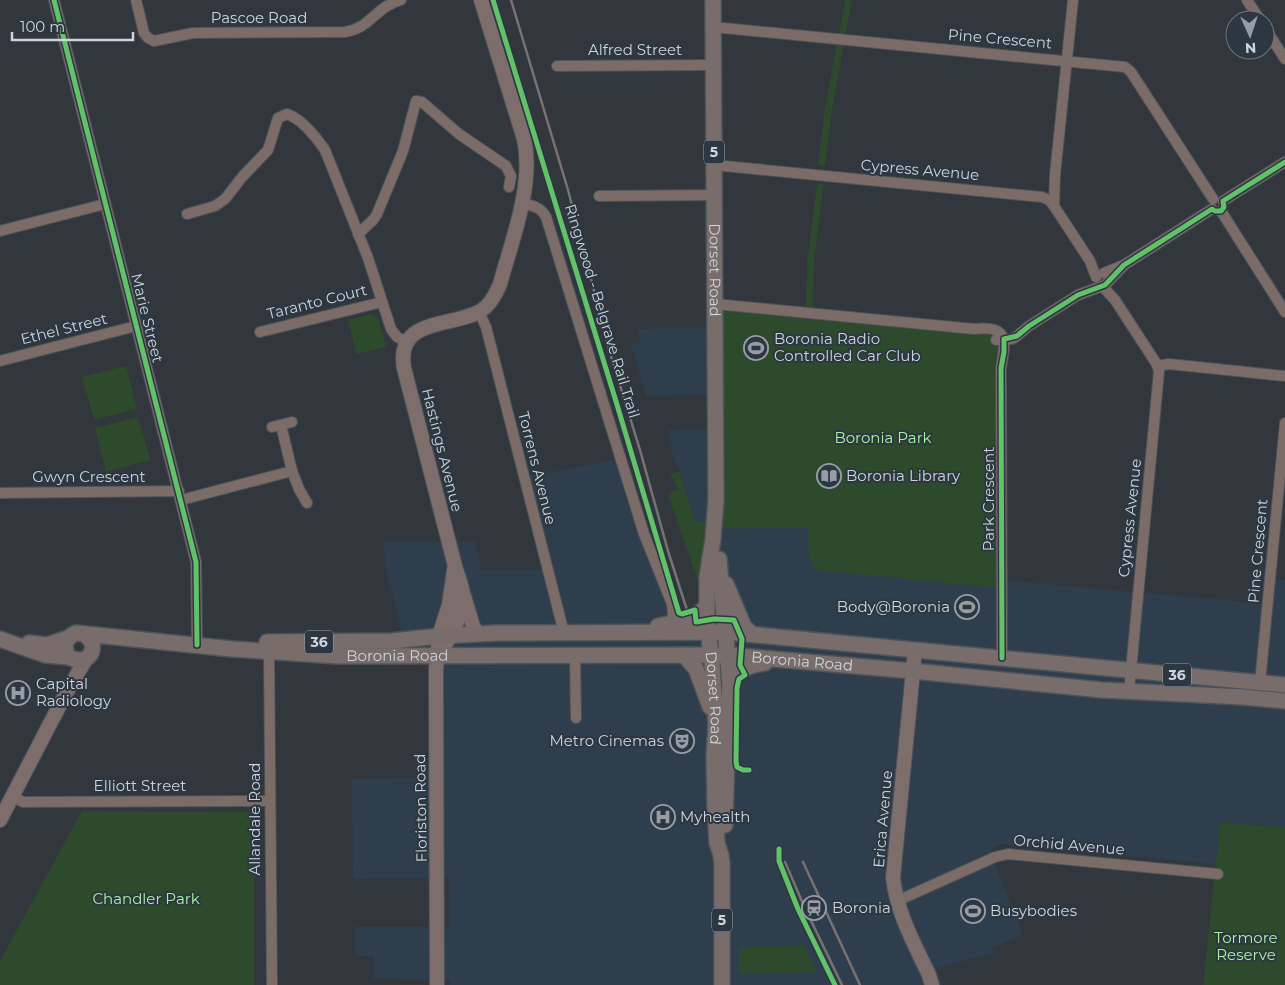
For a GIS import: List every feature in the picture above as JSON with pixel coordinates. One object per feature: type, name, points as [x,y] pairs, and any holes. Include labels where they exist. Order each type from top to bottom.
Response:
[{"type":"main road","points":[[407,342],[427,326],[479,312],[488,304],[497,292],[522,199],[527,169],[526,148],[481,0]]},
{"type":"main road","name":"Dorset Road","points":[[713,0],[716,487],[707,605],[716,725],[714,785],[717,842],[722,856]]},
{"type":"main road","name":"Hastings Avenue","points":[[407,342],[402,356],[404,368],[454,566],[463,591],[461,607],[445,636],[438,656]]},
{"type":"main road","name":"Dorset Road","points":[[713,539],[728,590],[740,619],[747,631],[752,634]]},
{"type":"main road","name":"Dorset Road","points":[[719,559],[730,684],[722,856],[722,985]]},
{"type":"main road","name":"Hastings Avenue","points":[[445,636],[454,566]]},
{"type":"main road","points":[[463,591],[473,626],[478,634]]},
{"type":"main road","name":"Boronia Road","points":[[625,632],[671,623],[703,611],[707,605]]},
{"type":"main road","points":[[524,633],[562,646],[575,656],[581,645],[604,632]]},
{"type":"main road","name":"Boronia Road","points":[[198,645],[234,641],[284,643],[392,641],[497,633],[726,632],[1285,685]]},
{"type":"main road","name":"36","points":[[68,638],[76,633],[85,634]]},
{"type":"main road","points":[[497,633],[498,655]]},
{"type":"main road","points":[[0,820],[65,695],[79,657],[92,642],[85,634]]},
{"type":"main road","name":"Boronia Road","points":[[85,634],[269,652],[337,656],[728,655],[913,670],[1129,692],[1244,697],[1285,701]]},
{"type":"main road","name":"Boronia Road","points":[[0,638],[45,655],[79,657],[106,647],[135,640]]},
{"type":"main road","name":"Boronia Road","points":[[0,638],[43,645],[68,638]]},
{"type":"main road","points":[[68,638],[65,648],[79,657]]},
{"type":"main road","name":"Erica Avenue","points":[[915,650],[893,878],[902,917],[930,975],[932,985]]},
{"type":"main road","points":[[684,655],[696,669],[716,725]]},
{"type":"main road","name":"Floriston Road","points":[[438,656],[436,734],[438,985]]},
{"type":"main road","points":[[730,684],[735,674],[750,666],[759,663],[793,660]]},
{"type":"street","name":"Marie Street","points":[[54,0],[196,562],[198,645]]},
{"type":"street","name":"Pascoe Road","points":[[136,0],[144,33],[148,38],[158,41],[192,33],[345,32],[361,27],[384,6],[401,0]]},
{"type":"street","points":[[1073,0],[1052,203],[1158,366],[1169,364],[1285,376]]},
{"type":"street","name":"Pine Crescent","points":[[713,27],[1067,61],[1122,67],[1129,70],[1285,312]]},
{"type":"street","points":[[1275,44],[1285,59]]},
{"type":"street","name":"Alfred Street","points":[[556,66],[714,65]]},
{"type":"street","points":[[358,234],[377,214],[403,151],[416,101],[422,102],[459,134],[506,166],[511,176],[509,187]]},
{"type":"street","points":[[187,214],[215,206],[225,199],[243,176],[268,150],[278,118],[287,114],[299,121],[325,150],[358,234],[393,332],[407,342]]},
{"type":"street","points":[[715,304],[974,329],[992,328],[1000,338],[1012,339],[1285,162]]},
{"type":"street","name":"Cypress Avenue","points":[[714,165],[1028,195],[1042,197],[1052,203]]},
{"type":"street","points":[[599,196],[714,195]]},
{"type":"street","points":[[522,199],[542,210],[546,217],[638,516],[672,604],[674,615],[671,623]]},
{"type":"street","points":[[0,231],[105,204]]},
{"type":"street","name":"Taranto Court","points":[[260,332],[382,302]]},
{"type":"street","name":"Torrens Avenue","points":[[479,312],[486,326],[564,632]]},
{"type":"street","name":"Ethel Street","points":[[0,361],[136,326]]},
{"type":"street","name":"Park Crescent","points":[[1000,338],[1002,658]]},
{"type":"street","name":"Cypress Avenue","points":[[1129,692],[1159,376],[1158,366]]},
{"type":"street","points":[[292,422],[277,426],[298,489],[307,503]]},
{"type":"street","name":"Pine Crescent","points":[[1260,683],[1285,423]]},
{"type":"street","name":"Gwyn Crescent","points":[[0,493],[180,496],[292,472]]},
{"type":"street","name":"Allandale Road","points":[[269,652],[272,985]]},
{"type":"street","points":[[575,656],[576,718]]},
{"type":"street","name":"Elliott Street","points":[[12,796],[23,802],[270,801]]},
{"type":"street","name":"Orchid Avenue","points":[[897,901],[995,857],[1008,854],[1218,874]]},
{"type":"shaded area","points":[[715,327],[716,394],[646,396],[631,344],[641,344],[636,329]]},
{"type":"shaded area","points":[[716,429],[714,522],[695,522],[681,474],[673,457],[667,430]]},
{"type":"shaded area","points":[[620,458],[673,615],[703,611],[714,528],[809,528],[810,561],[1002,580],[1267,604],[1270,579],[1285,580],[1285,828],[1220,822],[1216,864],[1001,844],[991,849],[996,867],[1023,935],[992,948],[995,953],[936,968],[943,984],[941,985],[450,985],[450,980],[374,979],[374,956],[355,956],[354,927],[450,927],[450,878],[353,879],[352,779],[427,777],[439,636],[404,640],[385,567],[384,541],[474,541],[482,570],[547,570],[524,476],[570,469]]},
{"type":"green space","points":[[845,0],[852,0],[832,109],[825,166],[818,165],[825,108]]},
{"type":"green space","name":"Boronia Park","points":[[817,183],[824,184],[814,262],[813,313],[987,330],[999,337],[1002,588],[818,570],[811,562],[808,528],[714,528],[707,585],[699,585],[668,493],[678,489],[670,473],[680,472],[695,522],[714,522],[715,304],[806,313],[807,262]]},
{"type":"green space","points":[[371,314],[378,318],[386,347],[356,354],[348,320]]},
{"type":"green space","points":[[126,366],[137,409],[94,420],[82,377]]},
{"type":"green space","points":[[138,417],[150,460],[106,472],[95,428]]},
{"type":"green space","name":"Chandler Park","points":[[82,811],[254,812],[254,985],[0,985],[0,961]]},
{"type":"green space","name":"Tormore Reserve","points":[[1220,822],[1285,828],[1285,985],[1203,985]]},
{"type":"green space","points":[[803,946],[817,972],[739,973],[739,947]]},
{"type":"railway","points":[[511,0],[568,190],[610,353],[687,610]]},
{"type":"railway","points":[[785,862],[842,985]]},
{"type":"railway","points":[[803,862],[860,985]]},
{"type":"cycle path","points":[[54,0],[196,562],[197,645]]},
{"type":"cycle path","name":"Ringwood - Belgrave Rail Trail","points":[[493,0],[679,613],[682,614],[695,610],[696,622],[714,619],[734,620],[742,639],[740,665],[745,675],[739,679],[737,688],[736,761],[737,767],[749,770]]},
{"type":"cycle path","points":[[1002,658],[1001,368],[1004,339],[1017,336],[1029,326],[1078,295],[1105,285],[1124,265],[1212,209],[1221,211],[1224,207],[1223,201],[1285,162]]},
{"type":"cycle path","points":[[779,849],[779,861],[798,909],[835,985]]},
{"type":"place","name":"Boronia Radio Controlled Car Club","points":[[756,348]]},
{"type":"place","name":"Boronia Library","points":[[829,476]]},
{"type":"place","name":"Body@Boronia","points":[[967,607]]},
{"type":"place","name":"Capital Radiology","points":[[18,693]]},
{"type":"place","name":"Metro Cinemas","points":[[682,741]]},
{"type":"place","name":"Myhealth","points":[[663,817]]},
{"type":"place","name":"Boronia","points":[[814,908]]},
{"type":"place","name":"Busybodies","points":[[973,911]]}]
